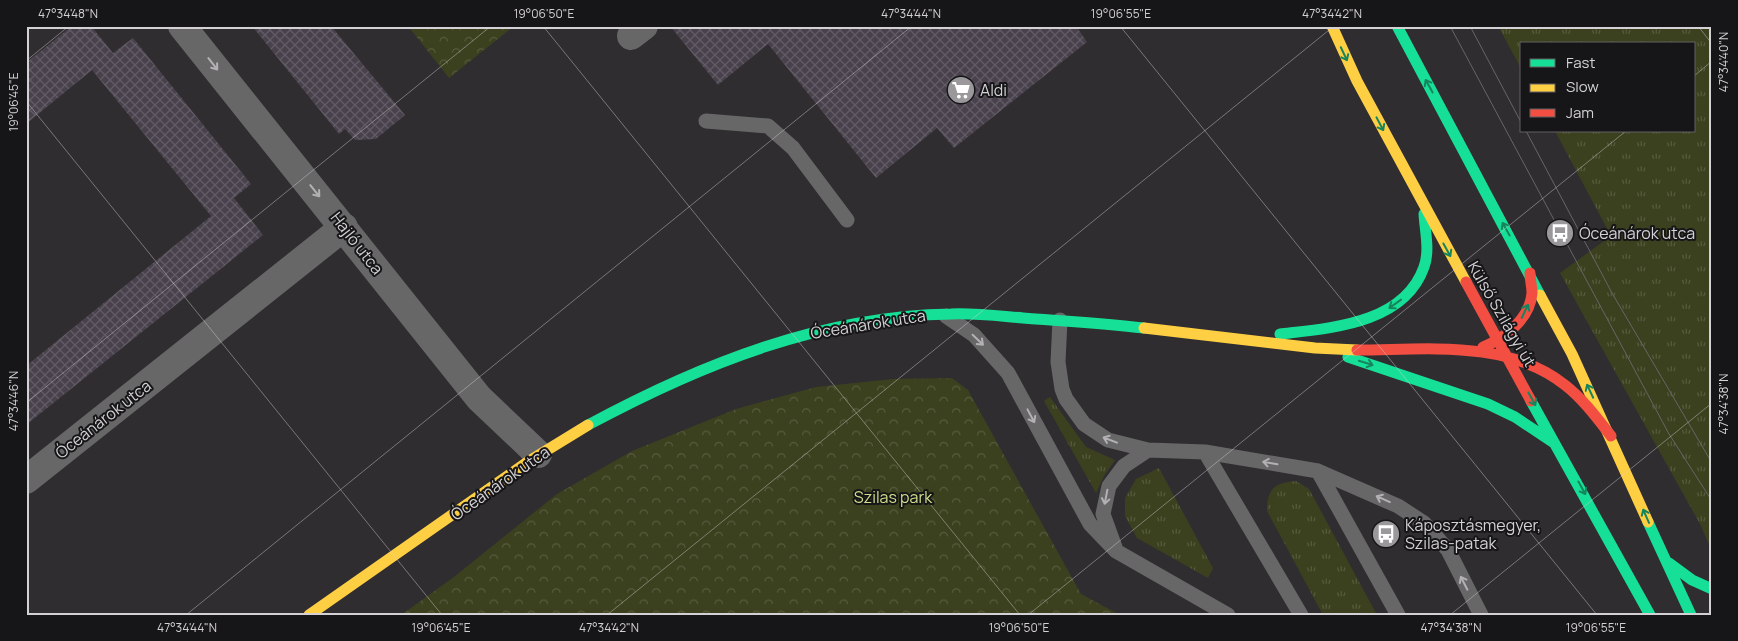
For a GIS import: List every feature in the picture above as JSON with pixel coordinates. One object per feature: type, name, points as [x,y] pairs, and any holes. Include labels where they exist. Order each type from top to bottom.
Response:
[{"type":"street","name":"Hajló utca","points":[[182,26],[479,398],[538,454]]},
{"type":"street","name":"Külső Szilágyi út","points":[[1332,26],[1357,81],[1424,207],[1498,340],[1509,356],[1650,615]]},
{"type":"street","points":[[1397,26],[1530,271],[1611,436],[1690,612]]},
{"type":"street","points":[[1244,338],[1324,328],[1375,316],[1390,308],[1402,299],[1418,280],[1424,267],[1426,247],[1424,207]]},
{"type":"street","name":"Óceánárok utca","points":[[26,480],[344,227]]},
{"type":"street","name":"Óceánárok utca","points":[[1472,350],[1485,347],[1498,340],[1518,324],[1526,312],[1532,294],[1530,271]]},
{"type":"street","name":"Óceánárok utca","points":[[309,615],[538,454],[600,417],[690,374],[757,347],[813,331],[863,321],[942,313],[1060,320],[1244,338],[1320,348],[1472,350],[1509,356],[1536,366],[1566,385],[1611,436]]},
{"type":"street","points":[[1320,348],[1488,404],[1515,417],[1558,446]]},
{"type":"street","points":[[1621,559],[1645,584]]},
{"type":"street","points":[[1666,561],[1692,580],[1712,589]]},
{"type":"street","points":[[1670,602],[1690,612],[1704,608]]},
{"type":"lane","points":[[706,121],[768,126],[793,148],[847,220]]},
{"type":"lane","points":[[942,313],[974,335],[1008,373],[1090,524],[1116,551],[1228,615]]},
{"type":"lane","points":[[1060,320],[1058,362],[1062,389],[1066,399],[1084,424],[1108,440],[1148,450],[1205,452],[1318,471],[1398,506],[1424,523],[1448,550],[1481,615]]},
{"type":"lane","points":[[1116,551],[1103,514],[1109,486],[1124,466],[1148,450]]},
{"type":"lane","points":[[1205,452],[1301,615]]},
{"type":"lane","points":[[1318,471],[1398,615]]},
{"type":"green space","points":[[408,26],[514,26],[449,78]]},
{"type":"green space","points":[[1498,26],[1712,26],[1712,551],[1700,524],[1560,273],[1611,236],[1556,132],[1696,132],[1696,42],[1520,42],[1520,66]]},
{"type":"green space","name":"Szilas park","points":[[952,378],[968,390],[1081,594],[1120,615],[401,615],[454,577],[557,494],[632,451],[736,409],[816,387],[893,379]]},
{"type":"green space","points":[[1050,397],[1086,447],[1115,460],[1104,476],[1096,493],[1044,401]]},
{"type":"green space","points":[[1159,468],[1213,568],[1208,578],[1137,538],[1125,516],[1125,498],[1136,479]]},
{"type":"green space","points":[[1296,481],[1309,489],[1377,615],[1323,615],[1267,511],[1268,497],[1273,488],[1282,483]]},
{"type":"building","points":[[72,26],[91,26],[113,53],[133,38],[251,184],[234,198],[263,235],[26,425],[26,366],[211,216],[92,70],[26,124],[26,63]]},
{"type":"building","points":[[252,26],[331,26],[405,115],[376,139],[355,140],[345,129],[339,134]]},
{"type":"building","points":[[670,26],[1076,26],[1087,42],[954,148],[937,128],[876,178],[768,44],[718,85]]},
{"type":"tram line","points":[[1450,26],[1669,434],[1712,501]]},
{"type":"tram line","points":[[1470,26],[1520,120]]},
{"type":"tram line","points":[[1527,132],[1612,293],[1712,463]]},
{"type":"traffic: fast","points":[[1397,26],[1540,295]]},
{"type":"traffic: fast","points":[[1280,334],[1321,329],[1364,320],[1383,312],[1400,301],[1414,286],[1426,261],[1427,248],[1424,214]]},
{"type":"traffic: fast","points":[[588,425],[674,382],[718,364],[763,347],[855,324],[903,317],[969,314],[1144,328]]},
{"type":"traffic: fast","points":[[1348,357],[1488,404],[1515,417],[1554,443]]},
{"type":"traffic: fast","points":[[1531,401],[1650,615]]},
{"type":"traffic: fast","points":[[1648,522],[1691,615]]},
{"type":"traffic: fast","points":[[1669,563],[1692,580],[1712,589]]},
{"type":"traffic: slow","points":[[1332,26],[1357,81],[1466,282]]},
{"type":"traffic: slow","points":[[1540,295],[1572,354],[1648,522]]},
{"type":"traffic: slow","points":[[1144,328],[1315,348],[1357,350]]},
{"type":"traffic: slow","points":[[309,615],[526,463],[588,425]]},
{"type":"traffic: jam","points":[[1483,347],[1508,333],[1527,311],[1532,293],[1530,273]]},
{"type":"traffic: jam","points":[[1466,282],[1531,401]]},
{"type":"traffic: jam","points":[[1357,350],[1465,350],[1518,360],[1542,370],[1572,390],[1611,436]]},
{"type":"place","name":"Aldi","points":[[961,90]]},
{"type":"place","name":"Óceánárok utca","points":[[1560,233]]},
{"type":"place","name":"Káposztásmegyer, Szilas-patak","points":[[1386,534]]}]
